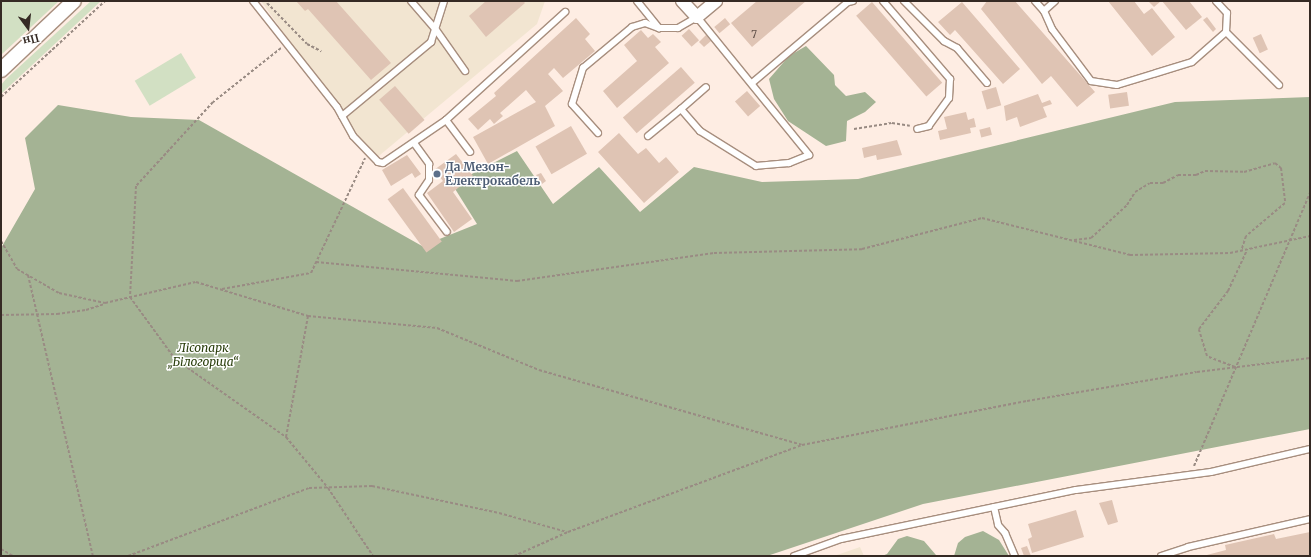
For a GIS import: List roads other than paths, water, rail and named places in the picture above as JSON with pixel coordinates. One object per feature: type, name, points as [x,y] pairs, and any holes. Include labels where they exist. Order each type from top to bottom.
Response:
[{"type":"street","points":[[1,70],[74,1]]},
{"type":"street","points":[[682,1],[697,17],[716,1]]},
{"type":"lane","points":[[253,1],[342,116],[345,125],[368,152],[378,162],[383,163],[446,120],[565,12]]},
{"type":"lane","points":[[411,1],[434,27],[465,71]]},
{"type":"lane","points":[[342,116],[431,42],[434,27],[444,1]]},
{"type":"lane","points":[[637,1],[659,28]]},
{"type":"lane","points":[[752,83],[848,2],[853,1]]},
{"type":"lane","points":[[883,1],[950,79],[949,98],[929,126],[917,129]]},
{"type":"lane","points":[[904,1],[944,41],[956,48],[987,83]]},
{"type":"lane","points":[[1035,1],[1044,11],[1052,29],[1092,81],[1117,85],[1192,62],[1226,32],[1227,13],[1216,1]]},
{"type":"lane","points":[[1044,11],[1055,1]]},
{"type":"lane","points":[[598,133],[572,104],[583,68],[632,27],[645,23],[659,28],[678,28],[697,17],[809,155],[789,163],[756,166],[700,131],[681,109]]},
{"type":"lane","points":[[1226,32],[1279,85]]},
{"type":"lane","points":[[648,136],[706,87]]},
{"type":"lane","points":[[446,120],[470,152]]},
{"type":"lane","points":[[414,143],[429,164],[429,180],[419,195],[447,232]]},
{"type":"lane","points":[[794,556],[841,539],[994,507],[1076,490],[1191,474],[1310,449]]},
{"type":"lane","points":[[994,507],[998,526],[1005,533],[1015,556]]},
{"type":"lane","points":[[1161,556],[1188,546],[1310,519]]},
{"type":"place","name":"Да Мезон- Електрокабель","points":[[437,174]]},
{"type":"park label","name":"Лісопарк „Білогорща“","points":[[203,355]]}]
